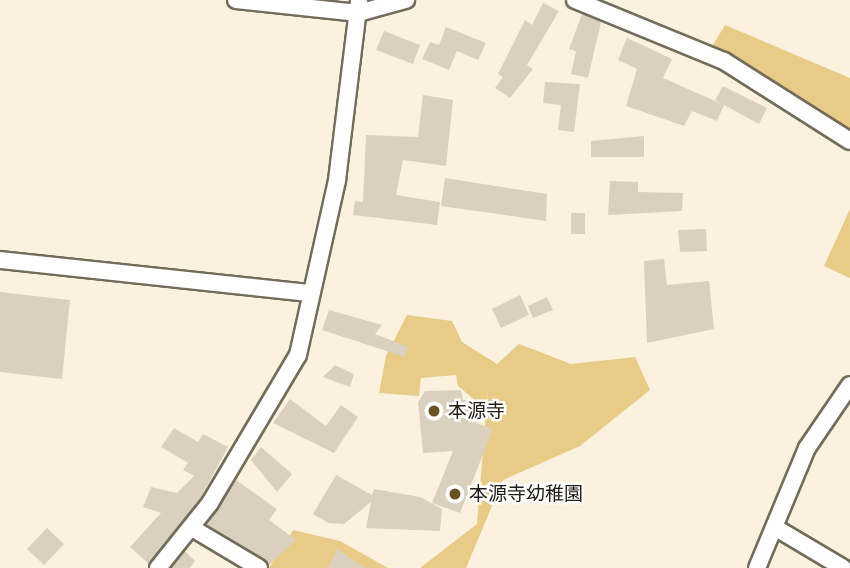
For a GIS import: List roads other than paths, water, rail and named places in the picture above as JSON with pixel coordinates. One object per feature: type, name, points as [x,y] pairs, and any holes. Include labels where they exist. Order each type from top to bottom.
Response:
[{"type":"street","points":[[236,0],[359,7],[406,0]]},
{"type":"street","points":[[575,0],[724,61],[850,141]]},
{"type":"street","points":[[159,568],[192,528],[293,369],[337,180],[359,7]]},
{"type":"street","points":[[0,260],[310,293]]},
{"type":"street","points":[[757,568],[776,528],[807,448],[850,385]]},
{"type":"street","points":[[192,528],[259,568]]},
{"type":"street","points":[[776,528],[843,568]]},
{"type":"place","name":"本源寺","points":[[434,411]]},
{"type":"place","name":"本源寺幼稚園","points":[[455,494]]}]
